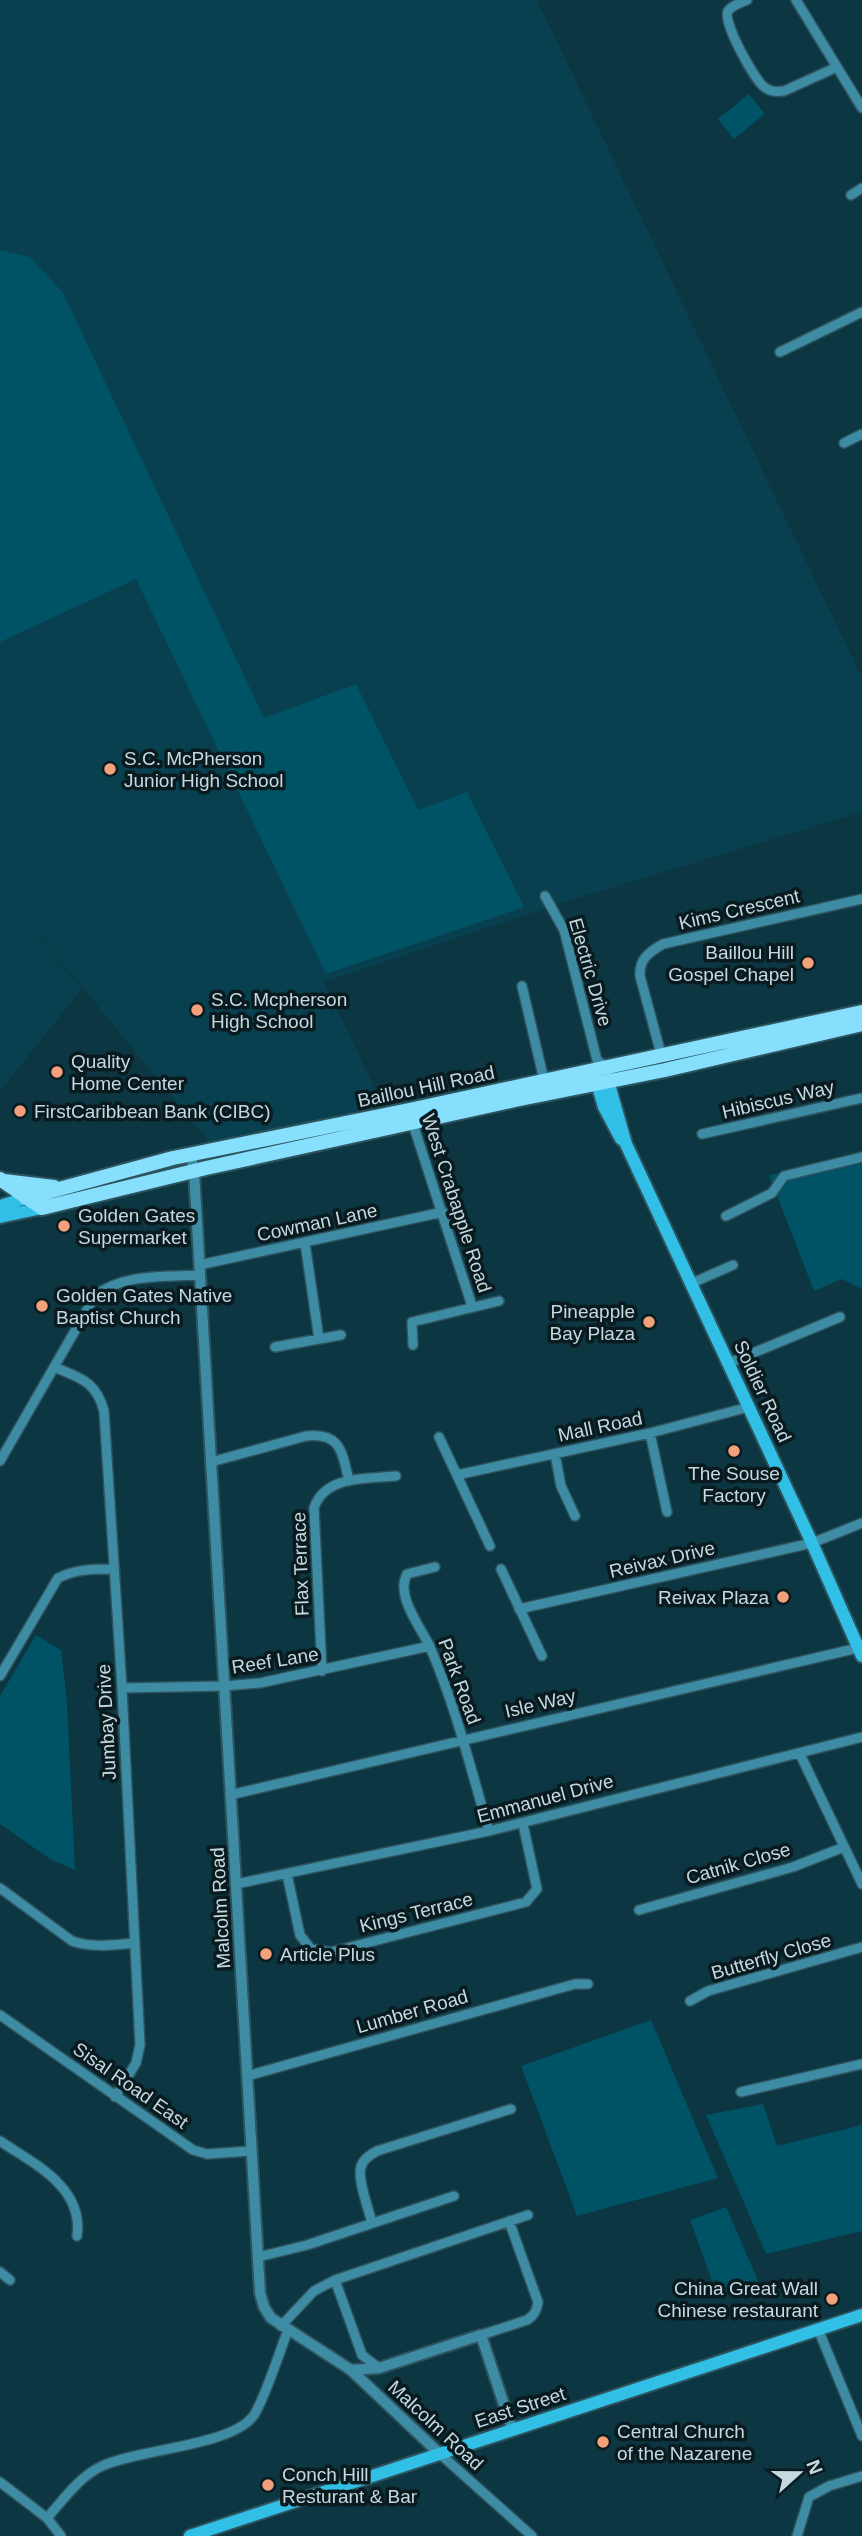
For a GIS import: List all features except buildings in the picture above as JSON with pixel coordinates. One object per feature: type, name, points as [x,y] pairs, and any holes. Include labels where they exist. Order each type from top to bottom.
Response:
[{"type":"main road","name":"Baillou Hill Road","points":[[0,1206],[191,1154],[411,1116],[661,1055],[862,1012]]},
{"type":"main road","name":"Baillou Hill Road","points":[[0,1217],[194,1172],[544,1080],[862,1024]]},
{"type":"main road","name":"Soldier Road","points":[[600,1072],[626,1144],[860,1652]]},
{"type":"main road","points":[[1,1180],[59,1188]]},
{"type":"main road","points":[[1,1180],[42,1208]]},
{"type":"main road","name":"East Street","points":[[190,2536],[862,2315]]},
{"type":"street","points":[[747,0],[731,8],[727,12],[727,18],[732,34],[762,86],[776,92],[785,91],[837,67]]},
{"type":"street","points":[[796,0],[862,108]]},
{"type":"street","points":[[851,195],[862,188]]},
{"type":"street","points":[[780,352],[862,312]]},
{"type":"street","points":[[844,443],[862,434]]},
{"type":"street","name":"Electric Drive","points":[[545,896],[564,930],[600,1072]]},
{"type":"street","name":"Kims Crescent","points":[[661,1055],[639,968],[645,956],[652,950],[663,944],[862,899]]},
{"type":"street","points":[[522,986],[544,1080]]},
{"type":"street","name":"Hibiscus Way","points":[[702,1134],[862,1098]]},
{"type":"street","name":"West Crabapple Road","points":[[411,1116],[472,1306]]},
{"type":"street","name":"Malcolm Road","points":[[191,1154],[260,2293],[271,2318],[351,2370],[531,2536]]},
{"type":"street","points":[[726,1216],[772,1193],[784,1176],[862,1157]]},
{"type":"street","name":"Cowman Lane","points":[[0,1461],[84,1311],[103,1289],[118,1283],[199,1270],[443,1212]]},
{"type":"street","points":[[304,1244],[319,1339]]},
{"type":"street","points":[[690,1284],[733,1265]]},
{"type":"street","points":[[413,1345],[412,1322],[499,1301]]},
{"type":"street","points":[[729,1363],[840,1317]]},
{"type":"street","points":[[275,1347],[341,1335]]},
{"type":"street","name":"Jumbay Drive","points":[[54,1367],[87,1381],[95,1388],[104,1410],[122,1688],[140,2045],[136,2063],[115,2097]]},
{"type":"street","name":"Mall Road","points":[[457,1475],[650,1433],[749,1407]]},
{"type":"street","points":[[650,1433],[667,1512]]},
{"type":"street","points":[[211,1462],[320,1434],[330,1437],[338,1445],[348,1481]]},
{"type":"street","points":[[439,1437],[490,1546]]},
{"type":"street","points":[[555,1454],[561,1486],[575,1516]]},
{"type":"street","name":"Flax Terrace","points":[[322,1671],[314,1508],[317,1497],[325,1490],[348,1481],[396,1476]]},
{"type":"street","name":"Reivax Drive","points":[[519,1609],[812,1543],[862,1523]]},
{"type":"street","name":"Park Road","points":[[435,1567],[407,1574],[405,1597],[430,1646],[453,1705],[489,1832]]},
{"type":"street","points":[[0,1676],[58,1578],[89,1569],[114,1569]]},
{"type":"street","points":[[501,1569],[542,1656]]},
{"type":"street","name":"Reef Lane","points":[[122,1688],[260,1683],[430,1646]]},
{"type":"street","name":"Isle Way","points":[[230,1795],[860,1652]]},
{"type":"street","name":"Emmanuel Drive","points":[[236,1884],[489,1832],[649,1789],[800,1755],[862,1737]]},
{"type":"street","points":[[800,1755],[862,1884]]},
{"type":"street","name":"Kings Terrace","points":[[286,1874],[300,1935],[312,1949],[331,1952],[526,1902],[537,1889],[523,1824]]},
{"type":"street","name":"Catnik Close","points":[[639,1910],[793,1867],[844,1847]]},
{"type":"street","points":[[0,1888],[72,1941],[97,1946],[134,1943]]},
{"type":"street","name":"Butterfly Close","points":[[690,2001],[708,1991],[862,1947]]},
{"type":"street","name":"Lumber Road","points":[[247,2076],[575,1984],[588,1984]]},
{"type":"street","name":"Sisal Road East","points":[[0,2015],[193,2150],[207,2154],[251,2151]]},
{"type":"street","points":[[741,2092],[862,2064]]},
{"type":"street","points":[[372,2223],[360,2176],[366,2158],[377,2151],[511,2109]]},
{"type":"street","points":[[0,2141],[55,2178],[74,2205],[78,2224],[77,2236]]},
{"type":"street","points":[[258,2257],[307,2245],[454,2196]]},
{"type":"street","points":[[47,2518],[80,2482],[102,2466],[124,2458],[229,2433],[253,2416],[284,2328],[314,2291],[335,2280],[528,2215]]},
{"type":"street","points":[[351,2370],[379,2368],[527,2320],[536,2313],[538,2302],[509,2221]]},
{"type":"street","points":[[0,2272],[10,2280]]},
{"type":"street","points":[[335,2280],[362,2355],[379,2368]]},
{"type":"street","points":[[818,2329],[861,2430]]},
{"type":"street","points":[[481,2335],[512,2429]]},
{"type":"street","points":[[797,2536],[809,2497],[829,2486],[862,2476]]},
{"type":"street","points":[[0,2482],[47,2518],[61,2536]]},
{"type":"shaded area","points":[[0,0],[537,0],[862,678],[862,812],[568,901],[324,982],[384,1107],[211,1144],[13,903],[82,989],[0,1091]]},
{"type":"shaded area","points":[[749,94],[765,114],[734,139],[718,119]]},
{"type":"shaded area","points":[[0,250],[30,257],[63,293],[264,718],[356,684],[418,810],[467,792],[524,907],[326,974],[136,579],[0,642]]},
{"type":"shaded area","points":[[862,1155],[862,1289],[842,1279],[814,1291],[769,1175]]},
{"type":"shaded area","points":[[36,1635],[61,1650],[67,1702],[75,1870],[50,1859],[0,1824],[0,1696]]},
{"type":"shaded area","points":[[651,2020],[718,2178],[577,2216],[521,2066]]},
{"type":"shaded area","points":[[763,2104],[777,2146],[862,2125],[862,2231],[766,2254],[706,2115]]},
{"type":"shaded area","points":[[726,2207],[759,2283],[721,2295],[717,2280],[712,2281],[690,2220]]},
{"type":"place","name":"S.C. McPherson Junior High School","points":[[110,769]]},
{"type":"place","name":"Baillou Hill Gospel Chapel","points":[[808,963]]},
{"type":"place","name":"S.C. Mcpherson High School","points":[[197,1010]]},
{"type":"place","name":"Quality Home Center","points":[[57,1072]]},
{"type":"place","name":"FirstCaribbean Bank (CIBC)","points":[[20,1111]]},
{"type":"place","name":"Golden Gates Supermarket","points":[[64,1226]]},
{"type":"place","name":"Golden Gates Native Baptist Church","points":[[42,1306]]},
{"type":"place","name":"Pineapple Bay Plaza","points":[[649,1322]]},
{"type":"place","name":"The Souse Factory","points":[[734,1451]]},
{"type":"place","name":"Reivax Plaza","points":[[783,1597]]},
{"type":"place","name":"Article Plus","points":[[266,1954]]},
{"type":"place","name":"China Great Wall Chinese restaurant","points":[[832,2299]]},
{"type":"place","name":"Central Church of the Nazarene","points":[[603,2442]]},
{"type":"place","name":"Conch Hill Resturant & Bar","points":[[268,2485]]}]
